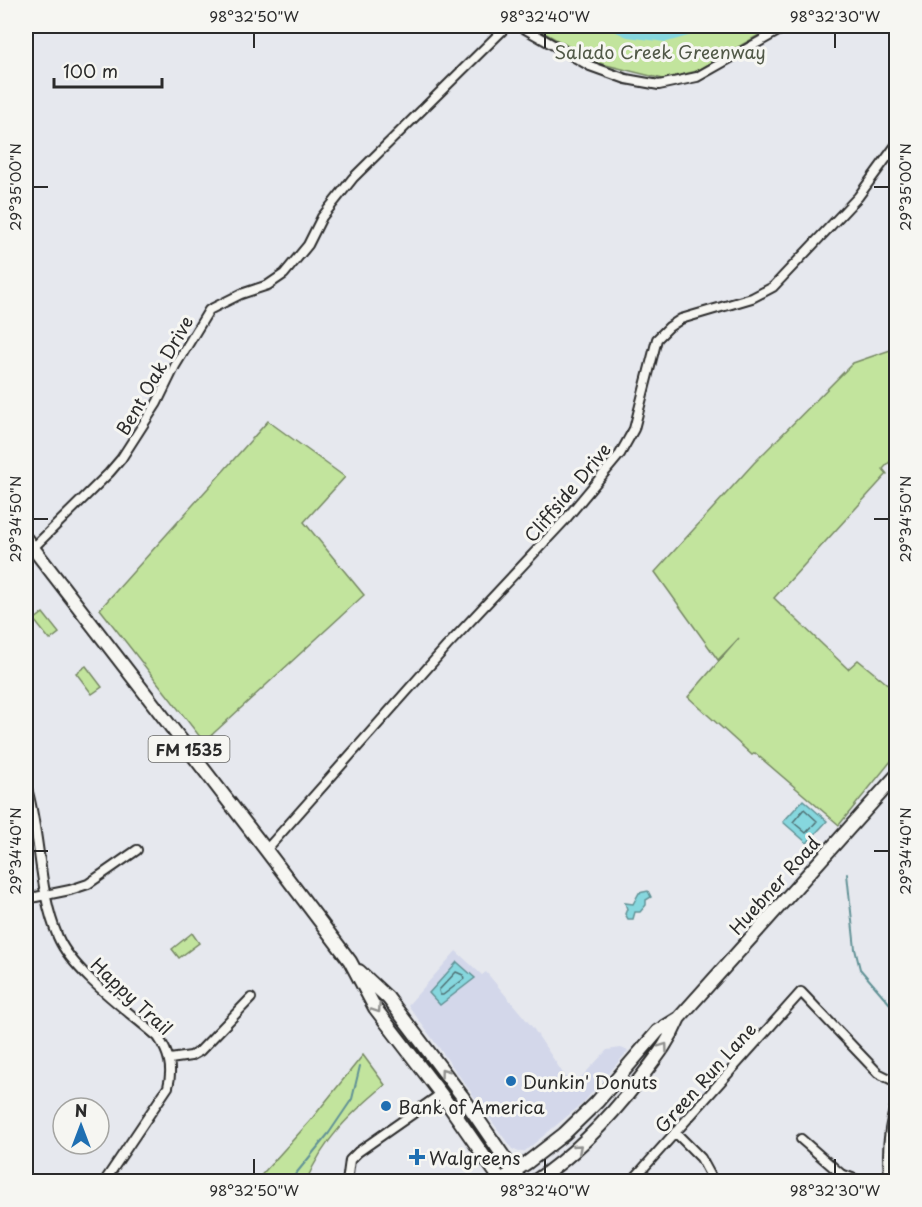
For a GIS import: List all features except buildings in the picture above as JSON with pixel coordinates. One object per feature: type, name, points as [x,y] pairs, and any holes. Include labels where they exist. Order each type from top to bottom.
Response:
[{"type":"main road","name":"FM 1535","points":[[29,543],[350,962],[375,1008],[441,1094],[500,1181]]},
{"type":"main road","name":"Huebner Road","points":[[500,1181],[517,1176],[597,1102],[658,1032],[679,1018],[897,776]]},
{"type":"main road","name":"FM 1535","points":[[350,962],[388,998],[456,1088],[517,1176]]},
{"type":"main road","name":"Huebner Road","points":[[534,1182],[575,1152],[595,1133],[669,1041],[679,1018]]},
{"type":"main road","points":[[630,1062],[645,1073]]},
{"type":"street","name":"Bent Oak Drive","points":[[29,543],[109,473],[121,459],[157,403],[175,366],[209,310],[241,294],[268,285],[284,274],[308,245],[322,217],[353,178],[507,26]]},
{"type":"street","points":[[520,26],[590,66],[626,79],[659,85],[697,77],[787,26]]},
{"type":"street","name":"Cliffside Drive","points":[[266,850],[447,646],[565,520],[620,454],[634,429],[657,339],[681,319],[752,298],[773,287],[858,197],[897,145]]},
{"type":"street","name":"Happy Trail","points":[[26,785],[51,916],[58,938],[81,971],[158,1037],[170,1059],[168,1087],[105,1182]]},
{"type":"street","points":[[26,899],[88,884],[137,850]]},
{"type":"street","name":"Green Run Lane","points":[[631,1182],[801,992],[878,1073],[897,1082]]},
{"type":"street","points":[[170,1059],[190,1056],[201,1051],[251,998]]},
{"type":"street","points":[[347,1182],[347,1170],[351,1160],[358,1152],[441,1094]]},
{"type":"street","points":[[880,1182],[890,1181],[888,1151],[891,1118],[897,1103]]},
{"type":"street","points":[[675,1132],[701,1158],[714,1182]]},
{"type":"street","points":[[801,1139],[841,1174],[863,1182]]},
{"type":"shaded area","points":[[456,951],[482,975],[486,972],[533,1028],[572,1087],[607,1050],[621,1048],[628,1051],[582,1104],[525,1151],[519,1152],[512,1149],[408,1005]]},
{"type":"green space","name":"Salado Creek Greenway","points":[[532,26],[774,26],[697,71],[663,79],[598,63]]},
{"type":"green space","points":[[896,348],[896,455],[883,469],[887,474],[774,598],[848,669],[858,660],[896,691],[896,755],[839,825],[755,753],[752,755],[688,697],[739,638],[718,660],[655,572],[754,463],[853,363]]},
{"type":"green space","points":[[268,421],[345,477],[304,522],[364,595],[204,742],[100,609]]},
{"type":"green space","points":[[43,613],[59,633],[50,640],[34,620]]},
{"type":"green space","points":[[86,666],[102,687],[92,694],[76,673]]},
{"type":"green space","points":[[192,933],[199,943],[179,958],[172,949]]},
{"type":"green space","points":[[363,1055],[385,1085],[339,1128],[321,1152],[306,1181],[256,1181],[310,1121]]},
{"type":"water","points":[[803,800],[827,821],[807,843],[783,822]]},
{"type":"water","points":[[648,891],[651,897],[646,900],[646,905],[640,912],[635,912],[633,919],[628,919],[625,914],[627,909],[625,903],[633,904],[639,893]]},
{"type":"water","points":[[457,962],[475,978],[440,1005],[429,993]]},
{"type":"waterway","points":[[620,26],[629,30],[666,35],[698,26]]},
{"type":"waterway","points":[[847,874],[855,949],[860,969],[896,1011]]},
{"type":"waterway","points":[[294,1182],[294,1176],[329,1133],[352,1099],[360,1066]]},
{"type":"place","name":"Dunkin' Donuts","points":[[511,1081]]},
{"type":"place","name":"Bank of America","points":[[386,1106]]},
{"type":"place","name":"Walgreens","points":[[417,1157]]}]
